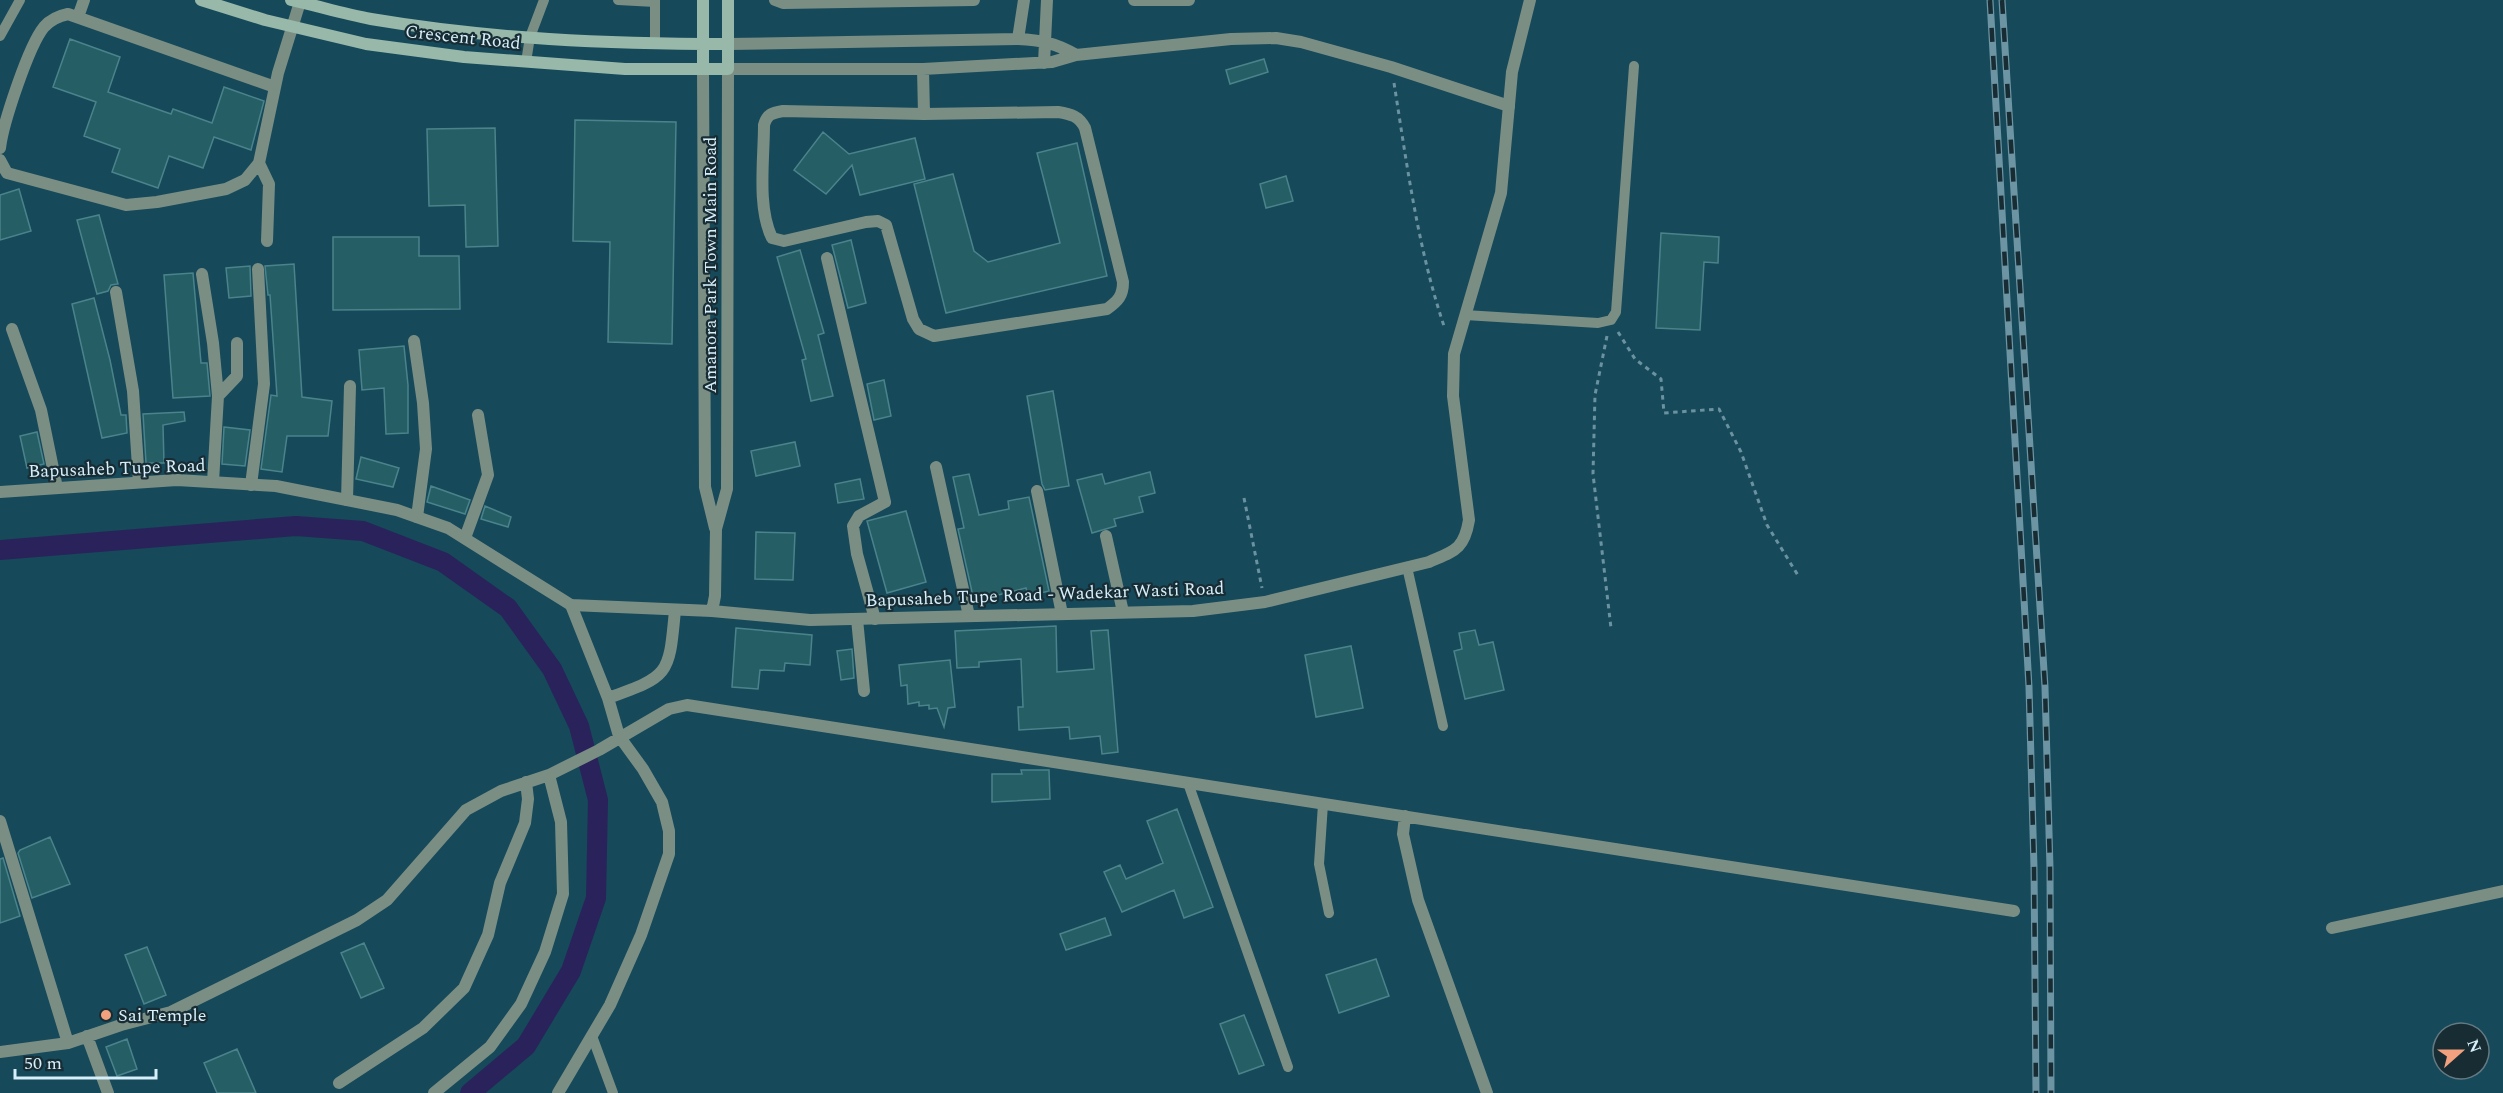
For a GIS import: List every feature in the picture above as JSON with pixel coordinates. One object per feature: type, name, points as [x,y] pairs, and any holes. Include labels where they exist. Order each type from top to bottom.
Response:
[{"type":"main road","name":"Crescent Road","points":[[201,0],[294,27],[366,44],[464,57],[625,69],[728,69]]},
{"type":"main road","name":"Amanora Park Town Main Road","points":[[703,0],[703,69]]},
{"type":"main road","name":"Amanora Park Town Main Road","points":[[728,0],[728,69]]},
{"type":"main road","name":"Crescent Road","points":[[296,1],[370,19],[466,32],[655,44],[728,44]]},
{"type":"street","points":[[78,17],[84,0]]},
{"type":"street","points":[[775,0],[783,3],[974,0]]},
{"type":"street","points":[[1018,39],[1024,0]]},
{"type":"street","points":[[1044,63],[1047,0]]},
{"type":"street","points":[[1134,0],[1189,0]]},
{"type":"street","name":"Bapusaheb Tupe Road - Wadekar Wasti Road","points":[[712,611],[810,620],[857,620],[1193,611],[1265,602],[1429,562],[1453,551],[1466,538],[1469,520],[1454,396],[1454,354],[1501,194],[1512,72],[1530,0]]},
{"type":"street","points":[[0,160],[7,174],[126,205],[157,202],[226,189],[245,180],[259,163],[275,87],[294,27],[296,1]]},
{"type":"street","points":[[0,148],[25,64],[43,28],[54,18],[68,14],[275,87]]},
{"type":"street","points":[[728,69],[923,69],[1044,63],[1076,55],[1231,39],[1276,38],[1301,42],[1391,67],[1509,106]]},
{"type":"street","points":[[728,44],[1018,39],[1045,40],[1076,55]]},
{"type":"street","name":"Amanora Park Town Main Road","points":[[703,69],[705,487],[716,529]]},
{"type":"street","name":"Amanora Park Town Main Road","points":[[712,611],[715,596],[716,529],[727,489],[728,69]]},
{"type":"street","points":[[923,69],[924,114]]},
{"type":"street","points":[[1058,112],[1080,119],[1085,128],[1124,282],[1123,293],[1117,302],[1107,309],[934,336],[919,329],[913,319],[886,225],[878,221],[866,222],[784,241],[771,238],[765,224],[764,125],[766,118],[772,113],[924,114],[1058,112]]},
{"type":"street","points":[[259,163],[269,184],[267,241]]},
{"type":"street","points":[[827,258],[885,502],[859,516],[853,526],[857,554],[875,619]]},
{"type":"street","points":[[251,484],[264,384],[258,269]]},
{"type":"street","points":[[202,274],[213,343],[218,396],[213,482]]},
{"type":"street","points":[[116,292],[133,391],[139,482]]},
{"type":"street","points":[[12,329],[41,410],[57,488]]},
{"type":"street","points":[[414,341],[423,404],[426,449],[417,517]]},
{"type":"street","points":[[218,396],[237,376],[237,343]]},
{"type":"street","points":[[704,347],[727,347]]},
{"type":"street","points":[[347,500],[350,386]]},
{"type":"street","points":[[465,538],[488,475],[478,415]]},
{"type":"street","points":[[936,467],[969,616]]},
{"type":"street","name":"Bapusaheb Tupe Road","points":[[0,492],[177,480],[276,486],[397,510],[448,528],[571,605],[712,611]]},
{"type":"street","points":[[1037,491],[1062,614]]},
{"type":"street","points":[[1106,536],[1123,612]]},
{"type":"street","points":[[558,1093],[610,1005],[641,935],[669,854],[669,831],[662,802],[643,768],[620,736],[608,698],[571,605]]},
{"type":"street","points":[[608,698],[646,685],[658,677],[665,668],[671,650],[675,610]]},
{"type":"street","points":[[857,620],[864,692]]},
{"type":"street","points":[[0,1052],[68,1043],[171,1012],[357,920],[387,900],[466,810],[501,791],[549,776],[669,709],[687,705],[2014,911]]},
{"type":"street","points":[[434,1093],[490,1047],[520,1004],[545,952],[563,894],[561,822],[549,776]]},
{"type":"street","points":[[339,1083],[423,1028],[464,988],[488,935],[500,883],[525,823],[528,800],[526,782]]},
{"type":"street","points":[[1405,816],[1403,834],[1418,900],[1487,1093]]},
{"type":"street","points":[[0,821],[68,1043]]},
{"type":"street","points":[[2332,928],[2503,891]]},
{"type":"street","points":[[87,1036],[108,1093]]},
{"type":"lane","points":[[0,36],[20,0]]},
{"type":"lane","points":[[526,62],[530,37],[544,0]]},
{"type":"lane","points":[[618,0],[655,1],[655,44]]},
{"type":"lane","points":[[1465,315],[1598,323],[1611,320],[1616,312],[1634,66]]},
{"type":"lane","points":[[1407,567],[1443,726]]},
{"type":"lane","points":[[1188,783],[1288,1067]]},
{"type":"lane","points":[[1323,804],[1319,864],[1329,913]]},
{"type":"lane","points":[[592,1036],[613,1093]]},
{"type":"path","points":[[1391,67],[1433,294],[1454,354]]},
{"type":"path","points":[[1611,320],[1635,359],[1661,379],[1664,413],[1719,409],[1741,452],[1767,525],[1799,577]]},
{"type":"path","points":[[1611,320],[1595,395],[1593,474],[1611,628]]},
{"type":"path","points":[[1244,498],[1265,602]]},
{"type":"building","points":[[70,39],[120,57],[108,92],[171,114],[173,109],[212,123],[224,87],[264,101],[251,150],[214,137],[203,168],[169,156],[158,188],[112,172],[120,149],[84,136],[96,102],[53,87]]},
{"type":"building","points":[[1264,59],[1268,72],[1230,84],[1226,70]]},
{"type":"building","points":[[575,120],[676,122],[672,344],[608,342],[610,242],[573,241]]},
{"type":"building","points":[[495,128],[498,246],[466,247],[465,205],[429,206],[427,129]]},
{"type":"building","points":[[823,132],[849,154],[915,138],[925,179],[860,195],[852,165],[826,194],[794,170]]},
{"type":"building","points":[[1077,143],[1107,276],[946,313],[914,184],[953,174],[974,251],[988,262],[1060,243],[1037,153]]},
{"type":"building","points":[[1286,176],[1293,201],[1266,208],[1260,184]]},
{"type":"building","points":[[19,189],[31,231],[0,240],[0,195]]},
{"type":"building","points":[[99,215],[118,284],[111,285],[108,291],[97,294],[77,220]]},
{"type":"building","points":[[1661,233],[1719,237],[1718,263],[1704,262],[1700,330],[1656,328]]},
{"type":"building","points":[[333,237],[419,237],[419,256],[459,256],[460,309],[333,310]]},
{"type":"building","points":[[851,240],[866,303],[848,308],[832,245]]},
{"type":"building","points":[[800,250],[824,333],[818,335],[833,396],[811,401],[802,360],[806,359],[777,257]]},
{"type":"building","points":[[294,264],[302,397],[332,401],[328,436],[287,436],[282,472],[261,469],[271,395],[277,396],[270,295],[268,295],[265,266]]},
{"type":"building","points":[[250,266],[251,296],[229,298],[226,268]]},
{"type":"building","points":[[193,273],[201,363],[207,363],[210,396],[173,398],[164,275]]},
{"type":"building","points":[[94,298],[121,415],[126,415],[127,433],[102,438],[72,304]]},
{"type":"building","points":[[404,346],[408,385],[408,433],[386,434],[384,388],[362,390],[359,350]]},
{"type":"building","points":[[884,380],[891,416],[874,420],[867,384]]},
{"type":"building","points":[[1053,391],[1069,486],[1045,490],[1042,484],[1027,396]]},
{"type":"building","points":[[184,412],[185,421],[163,425],[164,463],[146,463],[143,414]]},
{"type":"building","points":[[224,427],[250,430],[245,466],[222,464]]},
{"type":"building","points":[[37,432],[44,464],[27,468],[20,436]]},
{"type":"building","points":[[795,442],[800,466],[756,476],[751,451]]},
{"type":"building","points":[[361,457],[399,468],[393,487],[356,479]]},
{"type":"building","points":[[1150,472],[1155,493],[1139,497],[1143,512],[1114,519],[1116,526],[1092,533],[1077,480],[1102,474],[1105,484]]},
{"type":"building","points":[[969,474],[979,515],[1009,509],[1008,501],[1029,497],[1049,591],[1028,596],[1026,588],[974,601],[958,529],[964,528],[953,477]]},
{"type":"building","points":[[860,479],[864,499],[838,503],[835,484]]},
{"type":"building","points":[[431,486],[470,500],[465,514],[427,502]]},
{"type":"building","points":[[485,506],[511,517],[508,527],[481,519]]},
{"type":"building","points":[[906,511],[926,582],[887,593],[867,521]]},
{"type":"building","points":[[756,532],[795,533],[793,580],[755,579]]},
{"type":"building","points":[[1056,626],[1057,672],[1094,669],[1091,631],[1108,630],[1118,752],[1102,754],[1100,736],[1070,739],[1069,727],[1019,730],[1018,707],[1023,707],[1021,659],[979,662],[979,667],[957,668],[955,631]]},
{"type":"building","points":[[736,628],[812,635],[810,665],[785,663],[784,671],[760,670],[758,689],[732,687]]},
{"type":"building","points":[[1475,630],[1479,645],[1493,642],[1504,690],[1465,699],[1454,651],[1462,649],[1459,633]]},
{"type":"building","points":[[1351,646],[1363,708],[1316,717],[1305,655]]},
{"type":"building","points":[[852,649],[854,678],[841,680],[837,651]]},
{"type":"building","points":[[950,660],[955,707],[948,708],[944,727],[937,708],[929,709],[929,705],[919,706],[919,702],[908,704],[907,685],[901,686],[899,665]]},
{"type":"building","points":[[1021,770],[1049,770],[1050,799],[992,802],[992,774],[1022,774]]},
{"type":"building","points":[[1177,809],[1213,907],[1184,918],[1174,890],[1122,912],[1104,872],[1120,865],[1126,879],[1163,863],[1147,821]]},
{"type":"building","points":[[50,837],[70,884],[32,898],[18,853]]},
{"type":"building","points":[[3,858],[20,916],[0,923],[0,859]]},
{"type":"building","points":[[1105,918],[1111,935],[1066,950],[1060,934]]},
{"type":"building","points":[[364,943],[384,988],[361,998],[341,953]]},
{"type":"building","points":[[147,947],[166,995],[144,1004],[125,955]]},
{"type":"building","points":[[1376,959],[1389,996],[1339,1013],[1326,975]]},
{"type":"building","points":[[1244,1015],[1264,1065],[1239,1074],[1220,1024]]},
{"type":"building","points":[[127,1039],[137,1069],[117,1076],[106,1047]]},
{"type":"building","points":[[237,1049],[256,1093],[217,1093],[204,1063]]},
{"type":"waterway","points":[[0,550],[296,526],[363,531],[443,562],[508,608],[552,669],[579,726],[598,800],[596,898],[571,971],[526,1046],[470,1093]]},
{"type":"railway","points":[[1990,0],[2029,687],[2034,868],[2036,1093]]},
{"type":"railway","points":[[2002,0],[2045,687],[2050,868],[2051,1093]]},
{"type":"place","name":"Sai Temple","points":[[106,1015]]}]
